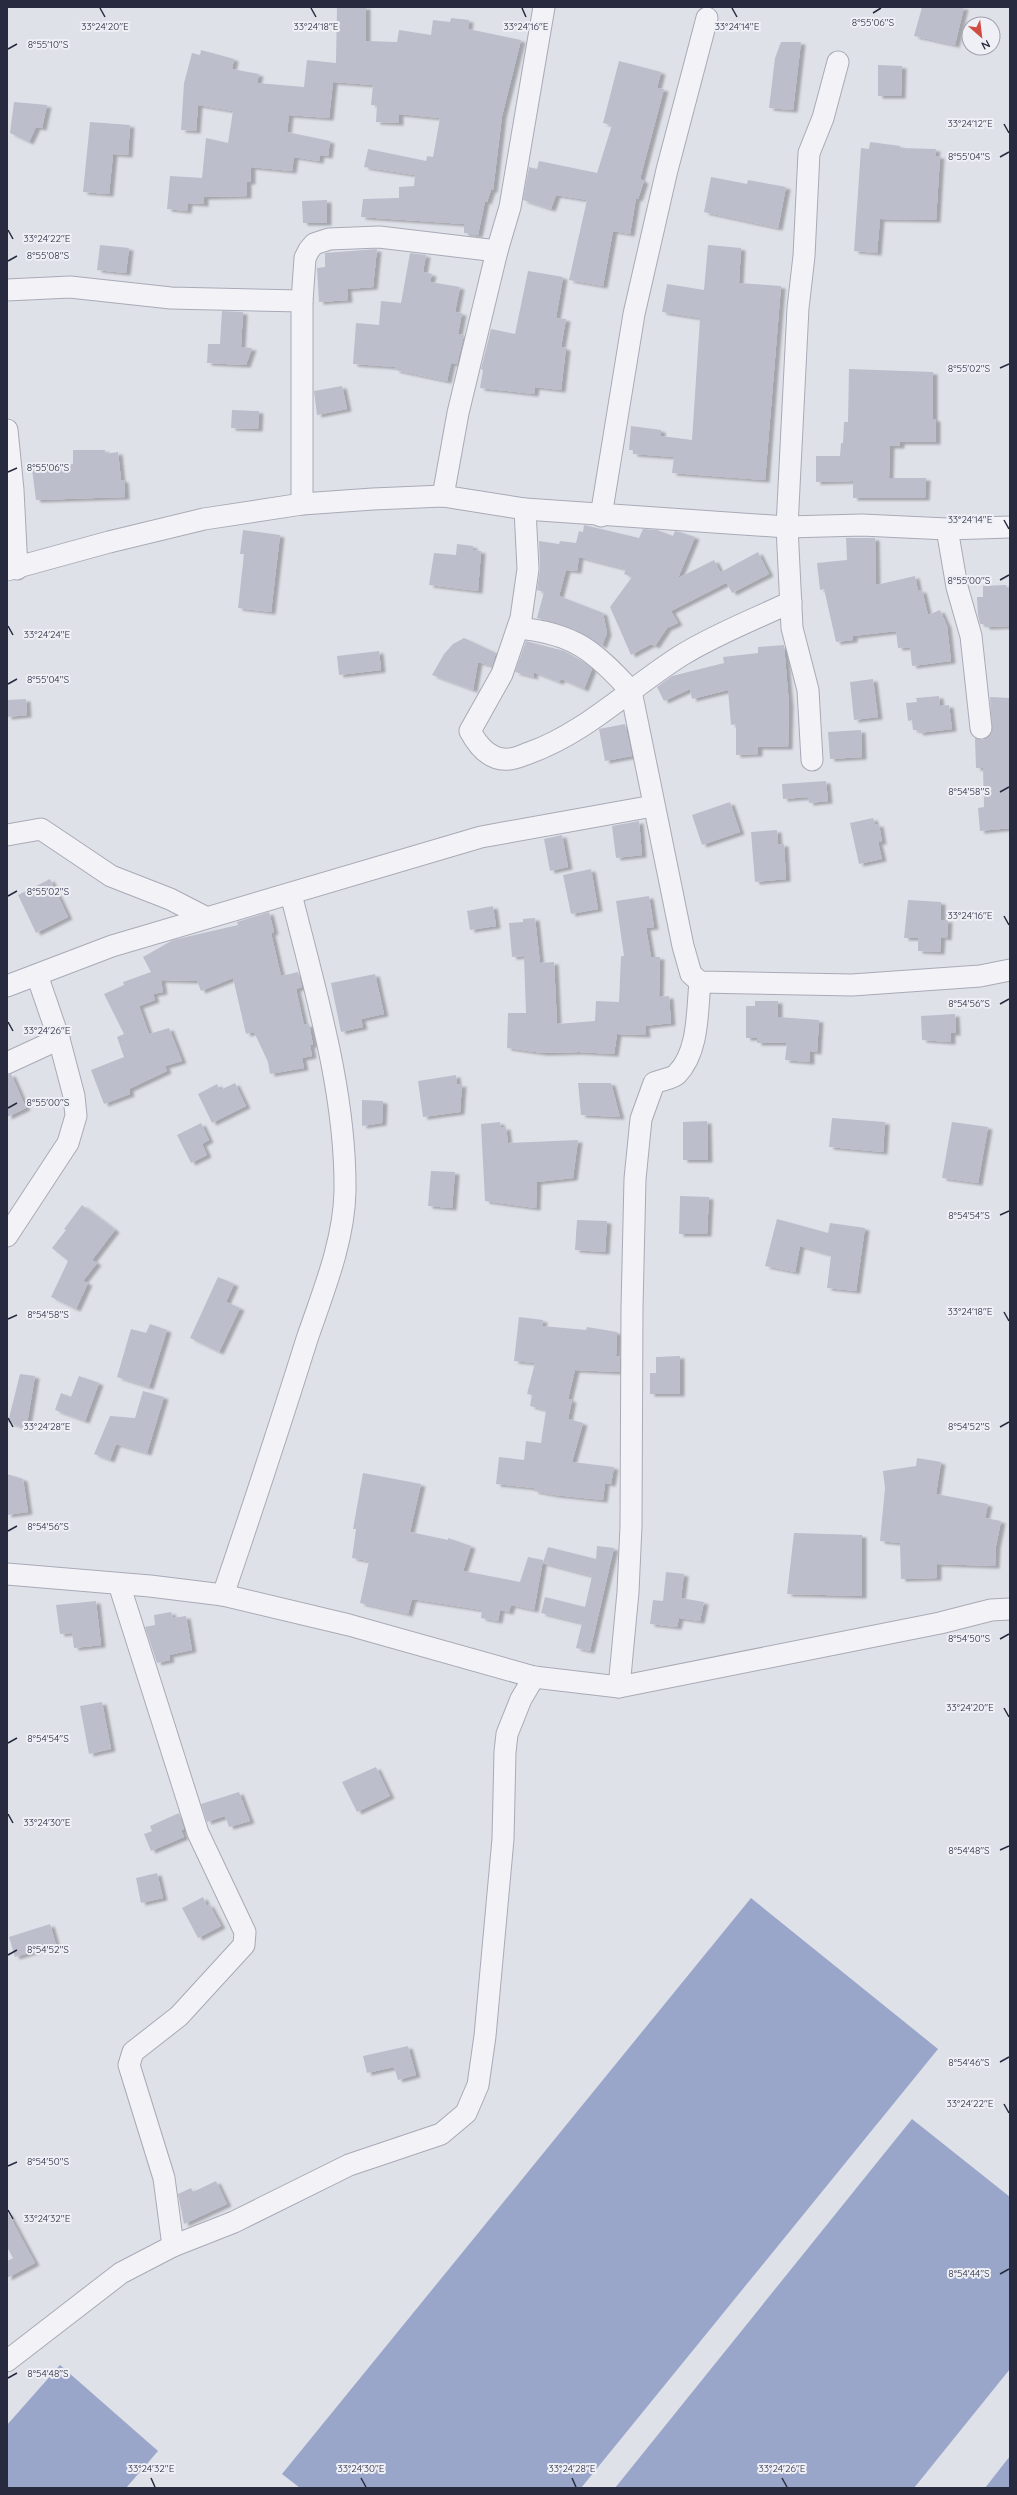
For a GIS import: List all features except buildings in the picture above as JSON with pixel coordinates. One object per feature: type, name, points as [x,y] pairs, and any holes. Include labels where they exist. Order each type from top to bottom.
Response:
[{"type":"street","points":[[444,496],[458,413],[497,251],[510,207],[544,7]]},
{"type":"street","points":[[601,516],[634,314],[668,163],[707,18]]},
{"type":"street","points":[[812,760],[808,690],[792,628],[787,527],[798,308],[804,256],[809,153],[823,118],[838,62]]},
{"type":"street","points":[[302,504],[302,301],[305,258],[309,250],[314,244],[330,240],[379,238],[497,251]]},
{"type":"street","points":[[7,290],[70,287],[171,298],[302,301]]},
{"type":"street","points":[[7,430],[13,490],[12,570],[109,542],[204,520],[302,504],[444,496],[525,509],[601,516],[787,527],[862,525],[947,529],[1010,527]]},
{"type":"street","points":[[525,509],[528,569],[518,628],[502,674],[470,731],[487,753],[495,758],[509,759],[546,747],[602,712],[682,655],[721,634],[791,602]]},
{"type":"street","points":[[947,529],[957,587],[971,636],[981,728]]},
{"type":"street","points":[[518,628],[554,634],[577,642],[604,661],[631,691],[682,946],[691,974],[700,982],[852,985],[980,976],[1010,970]]},
{"type":"street","points":[[7,986],[112,946],[205,917],[291,894],[481,837],[653,806]]},
{"type":"street","points":[[7,835],[41,829],[111,876],[170,898],[205,917]]},
{"type":"street","points":[[223,1595],[274,1446],[328,1275],[340,1228],[344,1192],[342,1131],[324,1027],[291,894]]},
{"type":"street","points":[[7,1236],[68,1143],[76,1116],[74,1096],[59,1039],[37,975]]},
{"type":"street","points":[[619,1687],[628,1592],[631,1526],[632,1308],[635,1179],[641,1119],[654,1083],[676,1075],[684,1064],[694,1042],[700,982]]},
{"type":"street","points":[[7,1063],[59,1039]]},
{"type":"street","points":[[7,1574],[150,1586],[223,1595],[341,1623],[534,1677],[619,1687],[940,1623],[991,1610],[1010,1609]]},
{"type":"street","points":[[119,1584],[198,1833],[245,1932],[244,1945],[179,2016],[134,2052],[130,2059],[130,2072],[164,2178],[173,2246]]},
{"type":"street","points":[[7,2361],[121,2273],[173,2246],[234,2222],[349,2164],[441,2134],[466,2113],[478,2085],[485,2036],[503,1839],[505,1752],[507,1734],[521,1699],[534,1677]]},
{"type":"water","points":[[751,1898],[938,2049],[581,2488],[300,2488],[282,2474]]},
{"type":"water","points":[[912,2119],[1010,2197],[1010,2369],[914,2488],[615,2488]]},
{"type":"water","points":[[60,2365],[158,2451],[126,2488],[7,2488],[7,2425]]},
{"type":"water","points":[[1010,2456],[1010,2488],[985,2488]]}]
